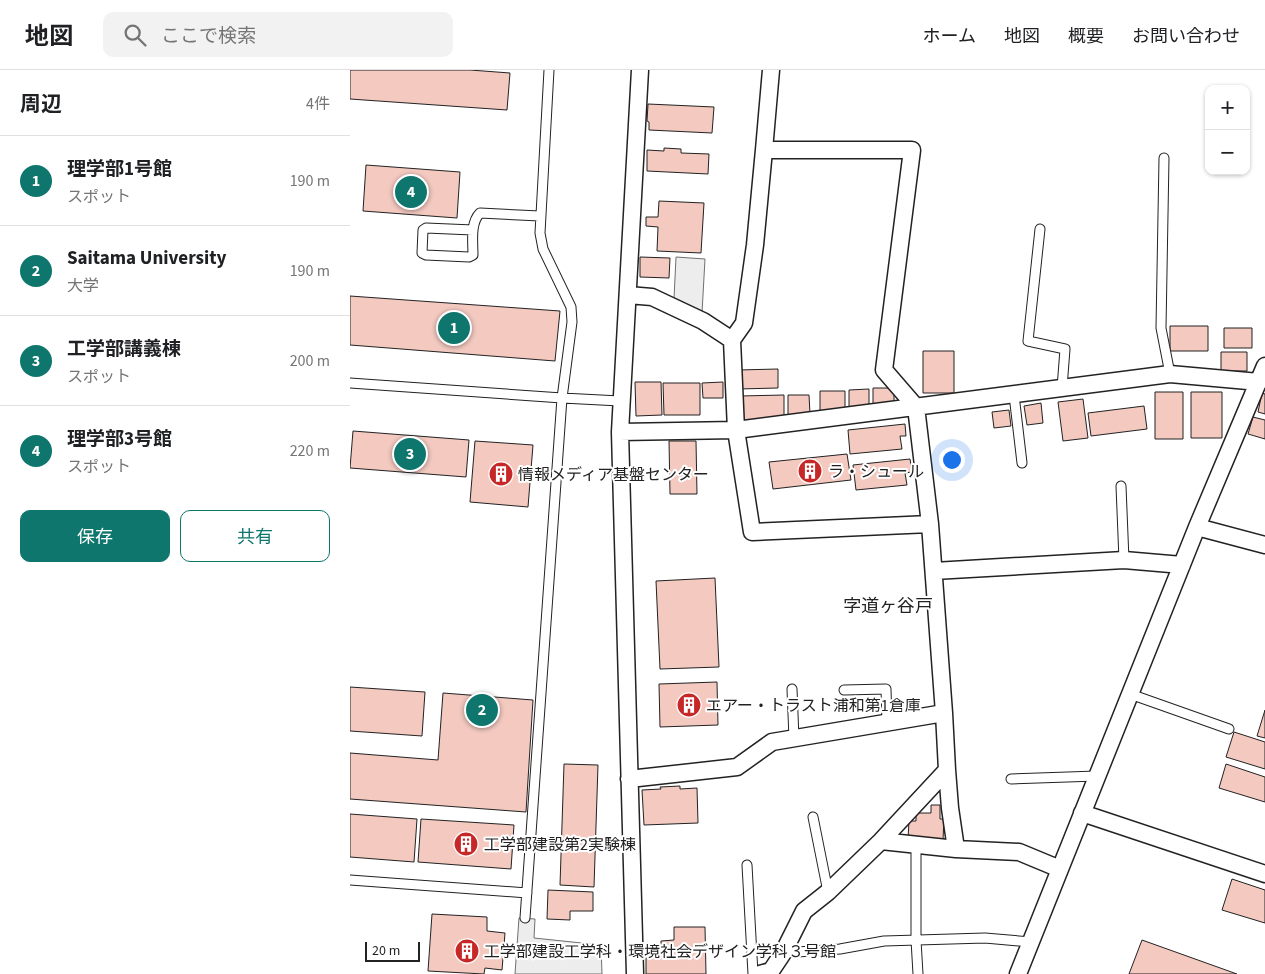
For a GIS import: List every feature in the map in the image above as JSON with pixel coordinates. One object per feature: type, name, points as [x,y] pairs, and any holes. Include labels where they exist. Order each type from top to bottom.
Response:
[{"type":"street","points":[[635,974],[620,401],[628,295],[640,70]]},
{"type":"street","points":[[771,70],[755,245],[744,323],[732,340],[736,430],[752,532],[930,524]]},
{"type":"street","points":[[764,150],[912,150],[884,370],[916,406],[930,524],[950,808],[956,849]]},
{"type":"street","points":[[628,295],[652,297],[704,321],[732,340]]},
{"type":"street","points":[[620,432],[736,430],[1170,374],[1262,374],[1197,527],[1018,974]]},
{"type":"street","points":[[1197,527],[1265,545]]},
{"type":"street","points":[[934,571],[1124,560],[1182,565]]},
{"type":"street","points":[[629,779],[738,767],[772,742],[944,713]]},
{"type":"street","points":[[760,974],[771,971],[804,911],[828,892],[881,841],[947,770]]},
{"type":"street","points":[[1082,814],[1265,874]]},
{"type":"street","points":[[881,841],[956,849],[1019,852],[1060,869]]},
{"type":"lane","points":[[525,918],[562,398],[572,322],[571,307],[544,249],[540,233],[549,70]]},
{"type":"lane","points":[[1164,158],[1161,328],[1170,374]]},
{"type":"lane","points":[[473,230],[426,228],[423,230],[422,253],[426,255],[469,257],[473,255],[473,230],[477,216],[480,213],[540,216]]},
{"type":"lane","points":[[1040,229],[1028,341],[1064,349],[1062,388]]},
{"type":"lane","points":[[350,382],[620,401]]},
{"type":"lane","points":[[1014,395],[1022,463]]},
{"type":"lane","points":[[1121,486],[1124,560]]},
{"type":"lane","points":[[792,690],[794,739]]},
{"type":"lane","points":[[844,690],[886,690],[888,723]]},
{"type":"lane","points":[[1130,694],[1228,729]]},
{"type":"lane","points":[[1011,779],[1097,776]]},
{"type":"lane","points":[[813,818],[828,892]]},
{"type":"lane","points":[[916,844],[918,974]]},
{"type":"lane","points":[[747,864],[753,974]]},
{"type":"lane","points":[[350,880],[527,892]]},
{"type":"lane","points":[[782,953],[840,948],[884,940],[985,938],[1031,942]]},
{"type":"shaded area","points":[[676,257],[705,259],[702,313],[674,299]]},
{"type":"shaded area","points":[[519,918],[535,919],[534,938],[601,945],[602,974],[515,974]]},
{"type":"building","points":[[350,70],[470,70],[510,73],[507,110],[350,99]]},
{"type":"building","points":[[648,104],[714,107],[712,133],[649,130],[649,122],[647,121]]},
{"type":"building","points":[[664,148],[681,149],[681,153],[709,154],[708,174],[647,171],[647,150],[664,151]]},
{"type":"building","points":[[366,165],[460,172],[457,218],[363,211]]},
{"type":"building","points":[[659,201],[704,203],[701,253],[657,251],[658,227],[646,226],[646,217],[658,217]]},
{"type":"building","points":[[640,257],[670,258],[669,278],[640,277]]},
{"type":"building","points":[[350,296],[560,311],[555,361],[350,345]]},
{"type":"building","points":[[1170,326],[1208,326],[1208,351],[1170,351]]},
{"type":"building","points":[[1224,328],[1252,328],[1252,348],[1224,348]]},
{"type":"building","points":[[923,351],[954,351],[954,393],[923,393]]},
{"type":"building","points":[[1221,352],[1247,352],[1247,371],[1221,371]]},
{"type":"building","points":[[778,369],[778,388],[738,389],[738,370]]},
{"type":"building","points":[[635,382],[661,382],[662,415],[636,416]]},
{"type":"building","points":[[723,382],[723,398],[703,398],[702,383]]},
{"type":"building","points":[[663,383],[700,383],[700,415],[664,415]]},
{"type":"building","points":[[873,388],[894,388],[894,406],[873,406]]},
{"type":"building","points":[[869,389],[869,408],[849,409],[849,390]]},
{"type":"building","points":[[820,391],[845,391],[845,411],[820,412]]},
{"type":"building","points":[[1155,392],[1183,392],[1183,439],[1155,439]]},
{"type":"building","points":[[1191,392],[1222,392],[1222,438],[1191,438]]},
{"type":"building","points":[[1262,393],[1265,394],[1265,414],[1258,412]]},
{"type":"building","points":[[784,395],[784,420],[740,421],[740,396]]},
{"type":"building","points":[[788,395],[809,395],[810,414],[788,415]]},
{"type":"building","points":[[1083,399],[1088,438],[1063,441],[1058,402]]},
{"type":"building","points":[[1041,403],[1043,423],[1027,425],[1024,406]]},
{"type":"building","points":[[1144,406],[1147,429],[1091,436],[1088,413]]},
{"type":"building","points":[[1009,410],[1011,426],[994,428],[992,412]]},
{"type":"building","points":[[1253,417],[1265,420],[1265,439],[1248,434]]},
{"type":"building","points":[[905,424],[906,436],[900,436],[902,449],[850,454],[848,430]]},
{"type":"building","points":[[353,431],[469,440],[466,477],[350,468]]},
{"type":"building","name":"情報メディア基盤センター","points":[[475,441],[533,445],[528,507],[470,502]]},
{"type":"building","points":[[669,441],[696,441],[697,494],[670,494]]},
{"type":"building","name":"ラ・シュール","points":[[847,454],[851,480],[773,489],[769,462]]},
{"type":"building","points":[[910,459],[912,472],[905,473],[907,485],[856,490],[853,465]]},
{"type":"building","points":[[715,578],[719,667],[660,669],[656,581]]},
{"type":"building","name":"エアー・トラスト浦和第1倉庫","points":[[717,682],[718,725],[660,727],[659,684]]},
{"type":"building","points":[[350,687],[425,692],[422,736],[350,731]]},
{"type":"building","points":[[443,693],[533,700],[526,812],[350,799],[350,753],[438,760]]},
{"type":"building","points":[[1265,710],[1265,738],[1257,736]]},
{"type":"building","points":[[1234,732],[1265,742],[1265,769],[1226,757]]},
{"type":"building","points":[[564,764],[598,765],[594,887],[560,885]]},
{"type":"building","points":[[1226,764],[1265,777],[1265,802],[1219,788]]},
{"type":"building","points":[[680,786],[680,789],[697,788],[698,823],[644,825],[642,790]]},
{"type":"building","points":[[931,805],[940,805],[940,819],[944,819],[943,840],[908,839],[909,821],[916,821],[916,813],[931,813]]},
{"type":"building","points":[[350,814],[417,819],[414,862],[350,857]]},
{"type":"building","name":"工学部建設第2実験棟","points":[[421,819],[514,825],[511,869],[418,862]]},
{"type":"building","points":[[1232,879],[1265,890],[1265,923],[1222,910]]},
{"type":"building","points":[[548,890],[593,892],[593,911],[570,911],[570,920],[547,919]]},
{"type":"building","name":"工学部建設工学科・環境社会デザイン学科３号館","points":[[432,914],[487,917],[487,931],[505,933],[502,970],[485,968],[484,974],[428,971]]},
{"type":"building","points":[[674,927],[705,927],[706,974],[646,974],[646,946],[661,946],[661,941],[674,940]]},
{"type":"building","points":[[1142,940],[1237,974],[1129,974]]},
{"type":"place","name":"理学部3号館","points":[[411,192]]},
{"type":"place","name":"理学部1号館","points":[[454,328]]},
{"type":"place","name":"工学部講義棟","points":[[410,454]]},
{"type":"place","name":"ラ・シュール","points":[[810,471]]},
{"type":"place","name":"情報メディア基盤センター","points":[[501,474]]},
{"type":"place","name":"エアー・トラスト浦和第1倉庫","points":[[689,705]]},
{"type":"place","name":"Saitama University","points":[[482,710]]},
{"type":"place","name":"工学部建設第2実験棟","points":[[466,844]]},
{"type":"place","name":"工学部建設工学科・環境社会デザイン学科３号館","points":[[467,951]]},
{"type":"district","name":"字道ヶ谷戸","points":[[888,606]]}]
